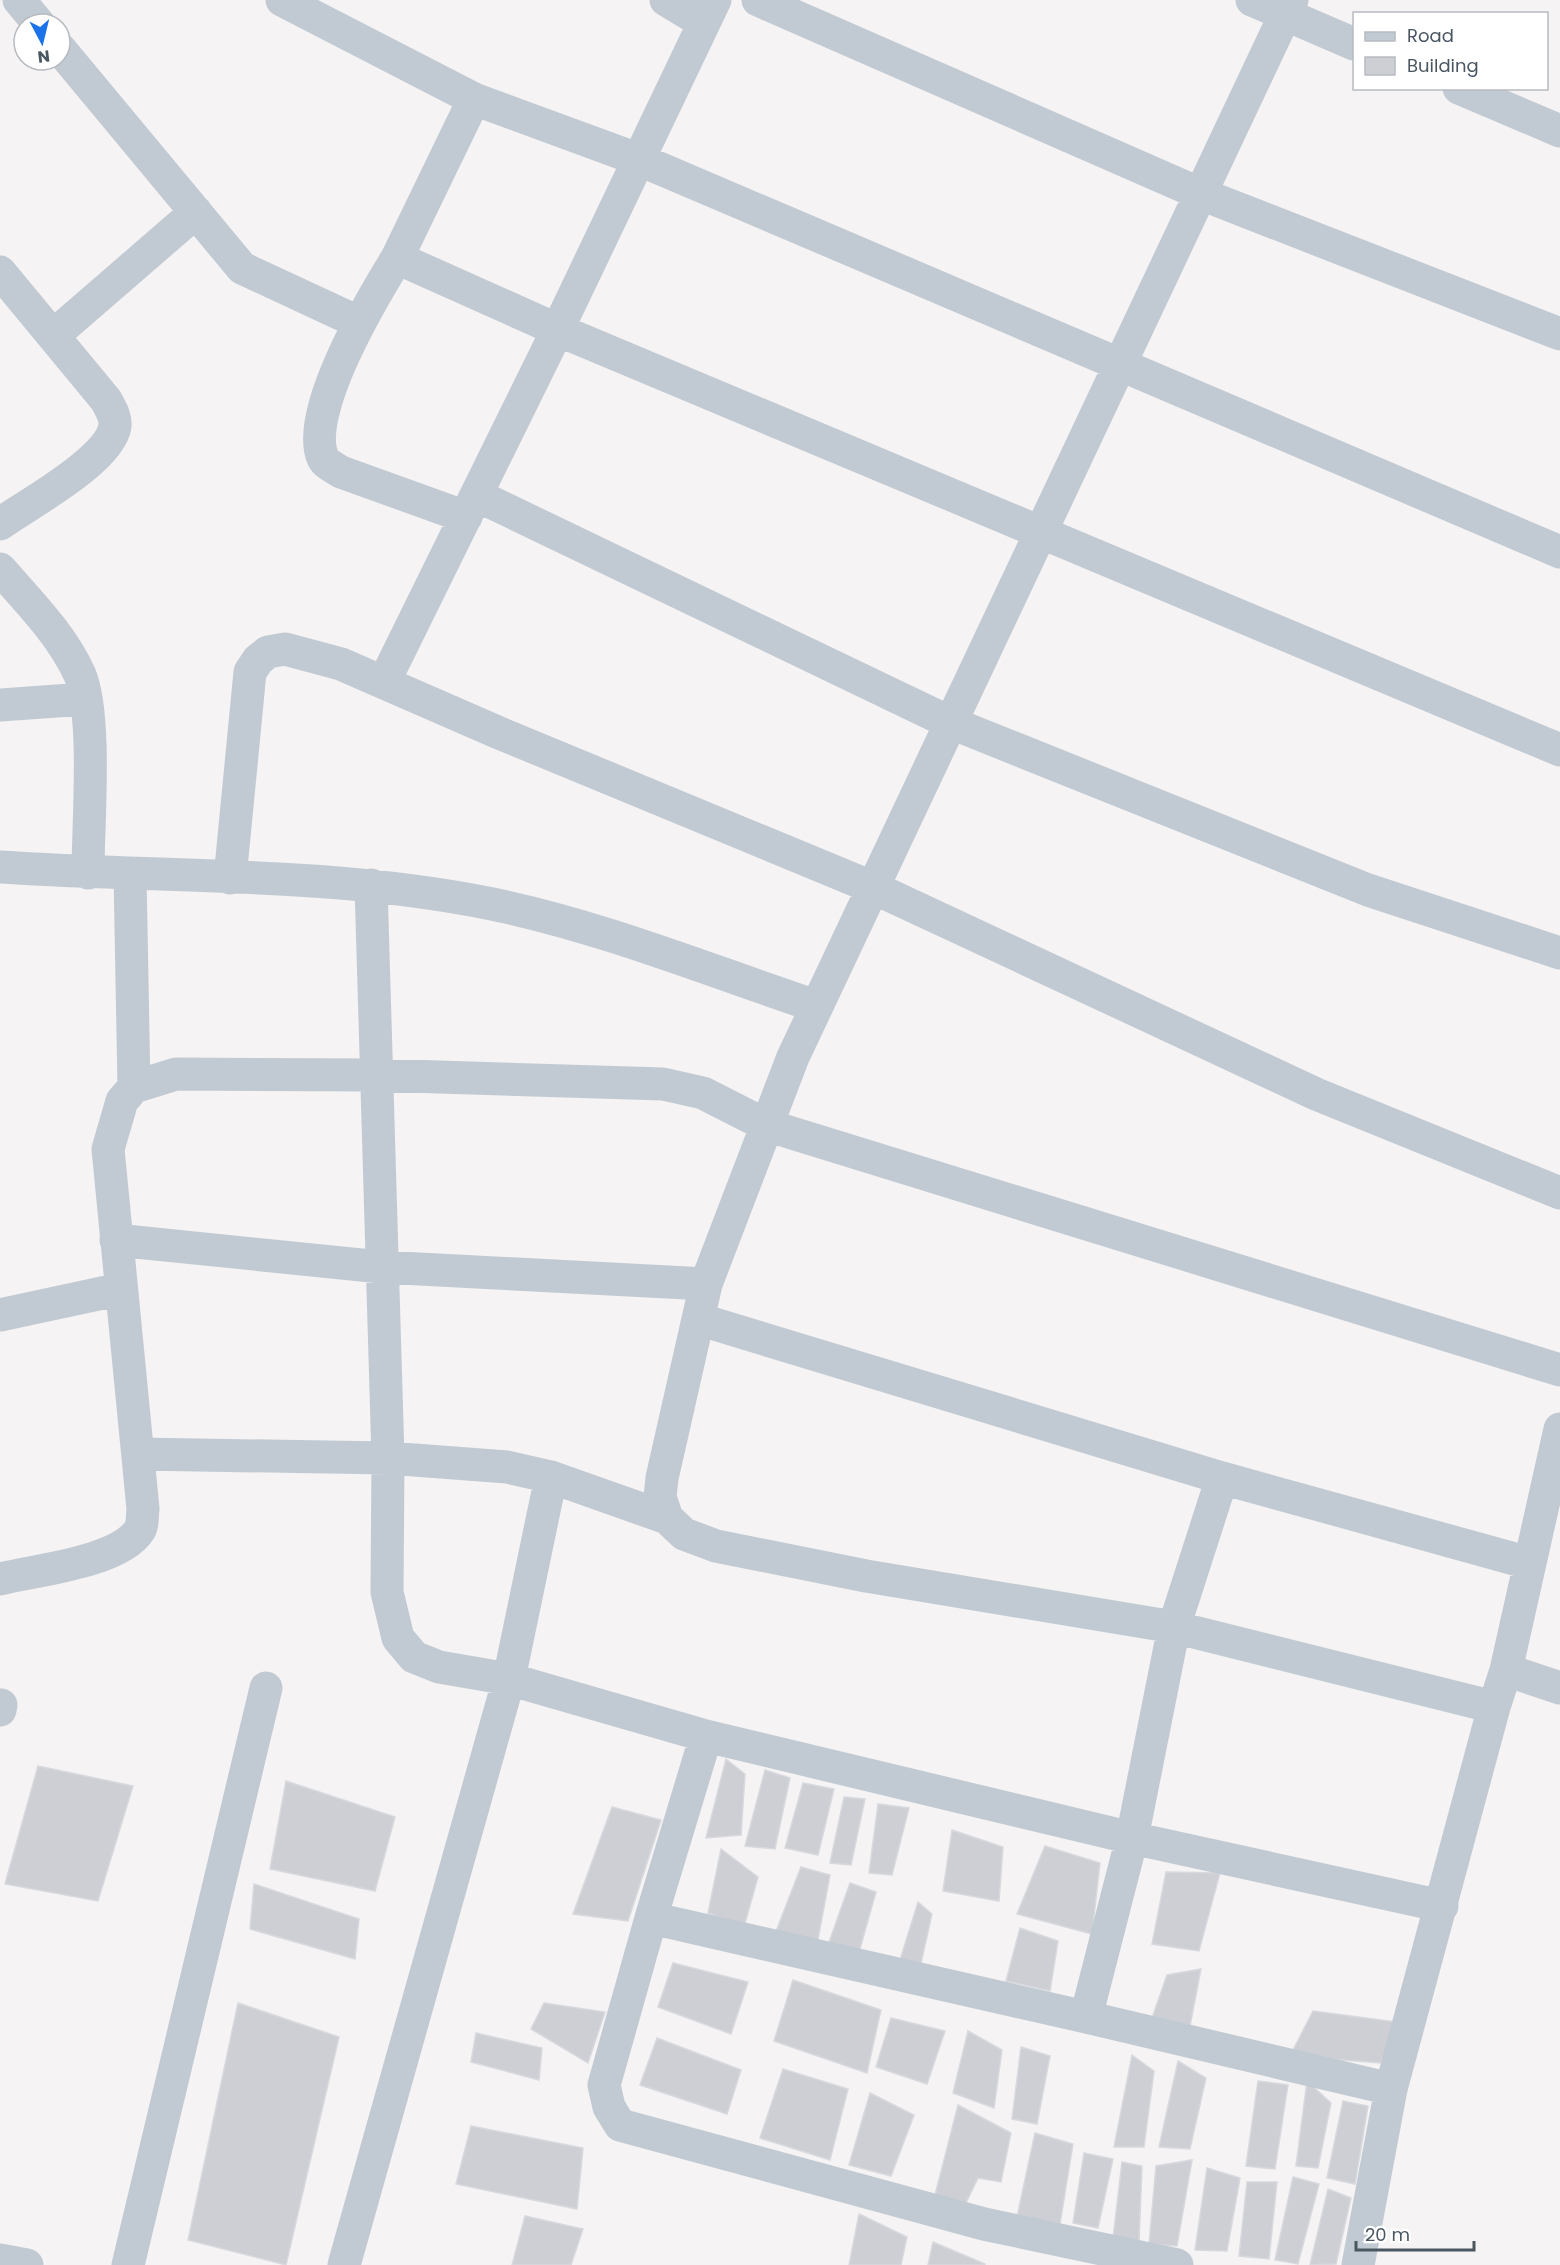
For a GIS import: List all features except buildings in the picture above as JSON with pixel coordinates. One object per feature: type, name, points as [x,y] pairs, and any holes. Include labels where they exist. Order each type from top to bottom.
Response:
[{"type":"street","points":[[19,0],[29,12]]},
{"type":"street","points":[[282,0],[474,99],[640,160],[1560,552]]},
{"type":"street","points":[[384,682],[558,330],[710,12],[666,0]]},
{"type":"street","points":[[758,0],[1201,194],[1560,334]]},
{"type":"street","points":[[1252,0],[1289,7],[1353,43]]},
{"type":"street","points":[[667,1518],[660,1497],[662,1478],[706,1284],[766,1125],[816,1006],[874,888],[949,722],[1289,7]]},
{"type":"street","points":[[72,63],[242,268],[358,322]]},
{"type":"street","points":[[1464,90],[1560,131]]},
{"type":"street","points":[[474,99],[397,258],[358,322],[327,399],[320,430],[324,461],[341,472],[471,506],[949,722],[1368,890],[1560,953]]},
{"type":"street","points":[[54,335],[196,212]]},
{"type":"street","points":[[397,258],[558,330],[1560,750]]},
{"type":"street","points":[[0,272],[106,400],[114,415],[115,426],[105,446],[88,463],[0,524]]},
{"type":"street","points":[[0,569],[58,637],[80,677],[86,699],[89,737],[88,873]]},
{"type":"street","points":[[230,878],[248,683],[258,660],[268,652],[285,649],[341,664],[497,732],[874,888],[1316,1094],[1560,1193]]},
{"type":"street","points":[[0,705],[86,699]]},
{"type":"street","points":[[0,867],[371,885],[491,904],[571,923],[816,1006]]},
{"type":"street","points":[[130,874],[134,1087]]},
{"type":"street","points":[[371,885],[388,1458],[387,1592],[398,1638],[414,1657],[439,1667],[509,1679],[706,1736],[1132,1838],[1442,1906]]},
{"type":"street","points":[[0,1579],[110,1554],[128,1543],[141,1530],[143,1509],[108,1149],[122,1101],[134,1087],[176,1074],[376,1075],[663,1084],[703,1093],[766,1125],[1560,1370]]},
{"type":"street","points":[[116,1240],[381,1267],[706,1284]]},
{"type":"street","points":[[0,1315],[121,1289]]},
{"type":"street","points":[[698,1319],[1222,1478],[1529,1563]]},
{"type":"street","points":[[1358,2265],[1391,2089],[1506,1670],[1560,1429]]},
{"type":"street","points":[[138,1454],[388,1458],[507,1467],[551,1477],[667,1518],[684,1534],[716,1546],[866,1576],[1174,1628],[1494,1707]]},
{"type":"street","points":[[344,2265],[509,1679],[551,1477]]},
{"type":"street","points":[[1086,2018],[1132,1838],[1174,1628],[1222,1478]]},
{"type":"street","points":[[1506,1670],[1560,1688]]},
{"type":"street","points":[[128,2265],[266,1688]]},
{"type":"street","points":[[706,1736],[604,2085],[609,2106],[620,2125],[984,2224],[1177,2265]]},
{"type":"street","points":[[651,1918],[1391,2089]]},
{"type":"street","points":[[0,2260],[27,2265]]}]
